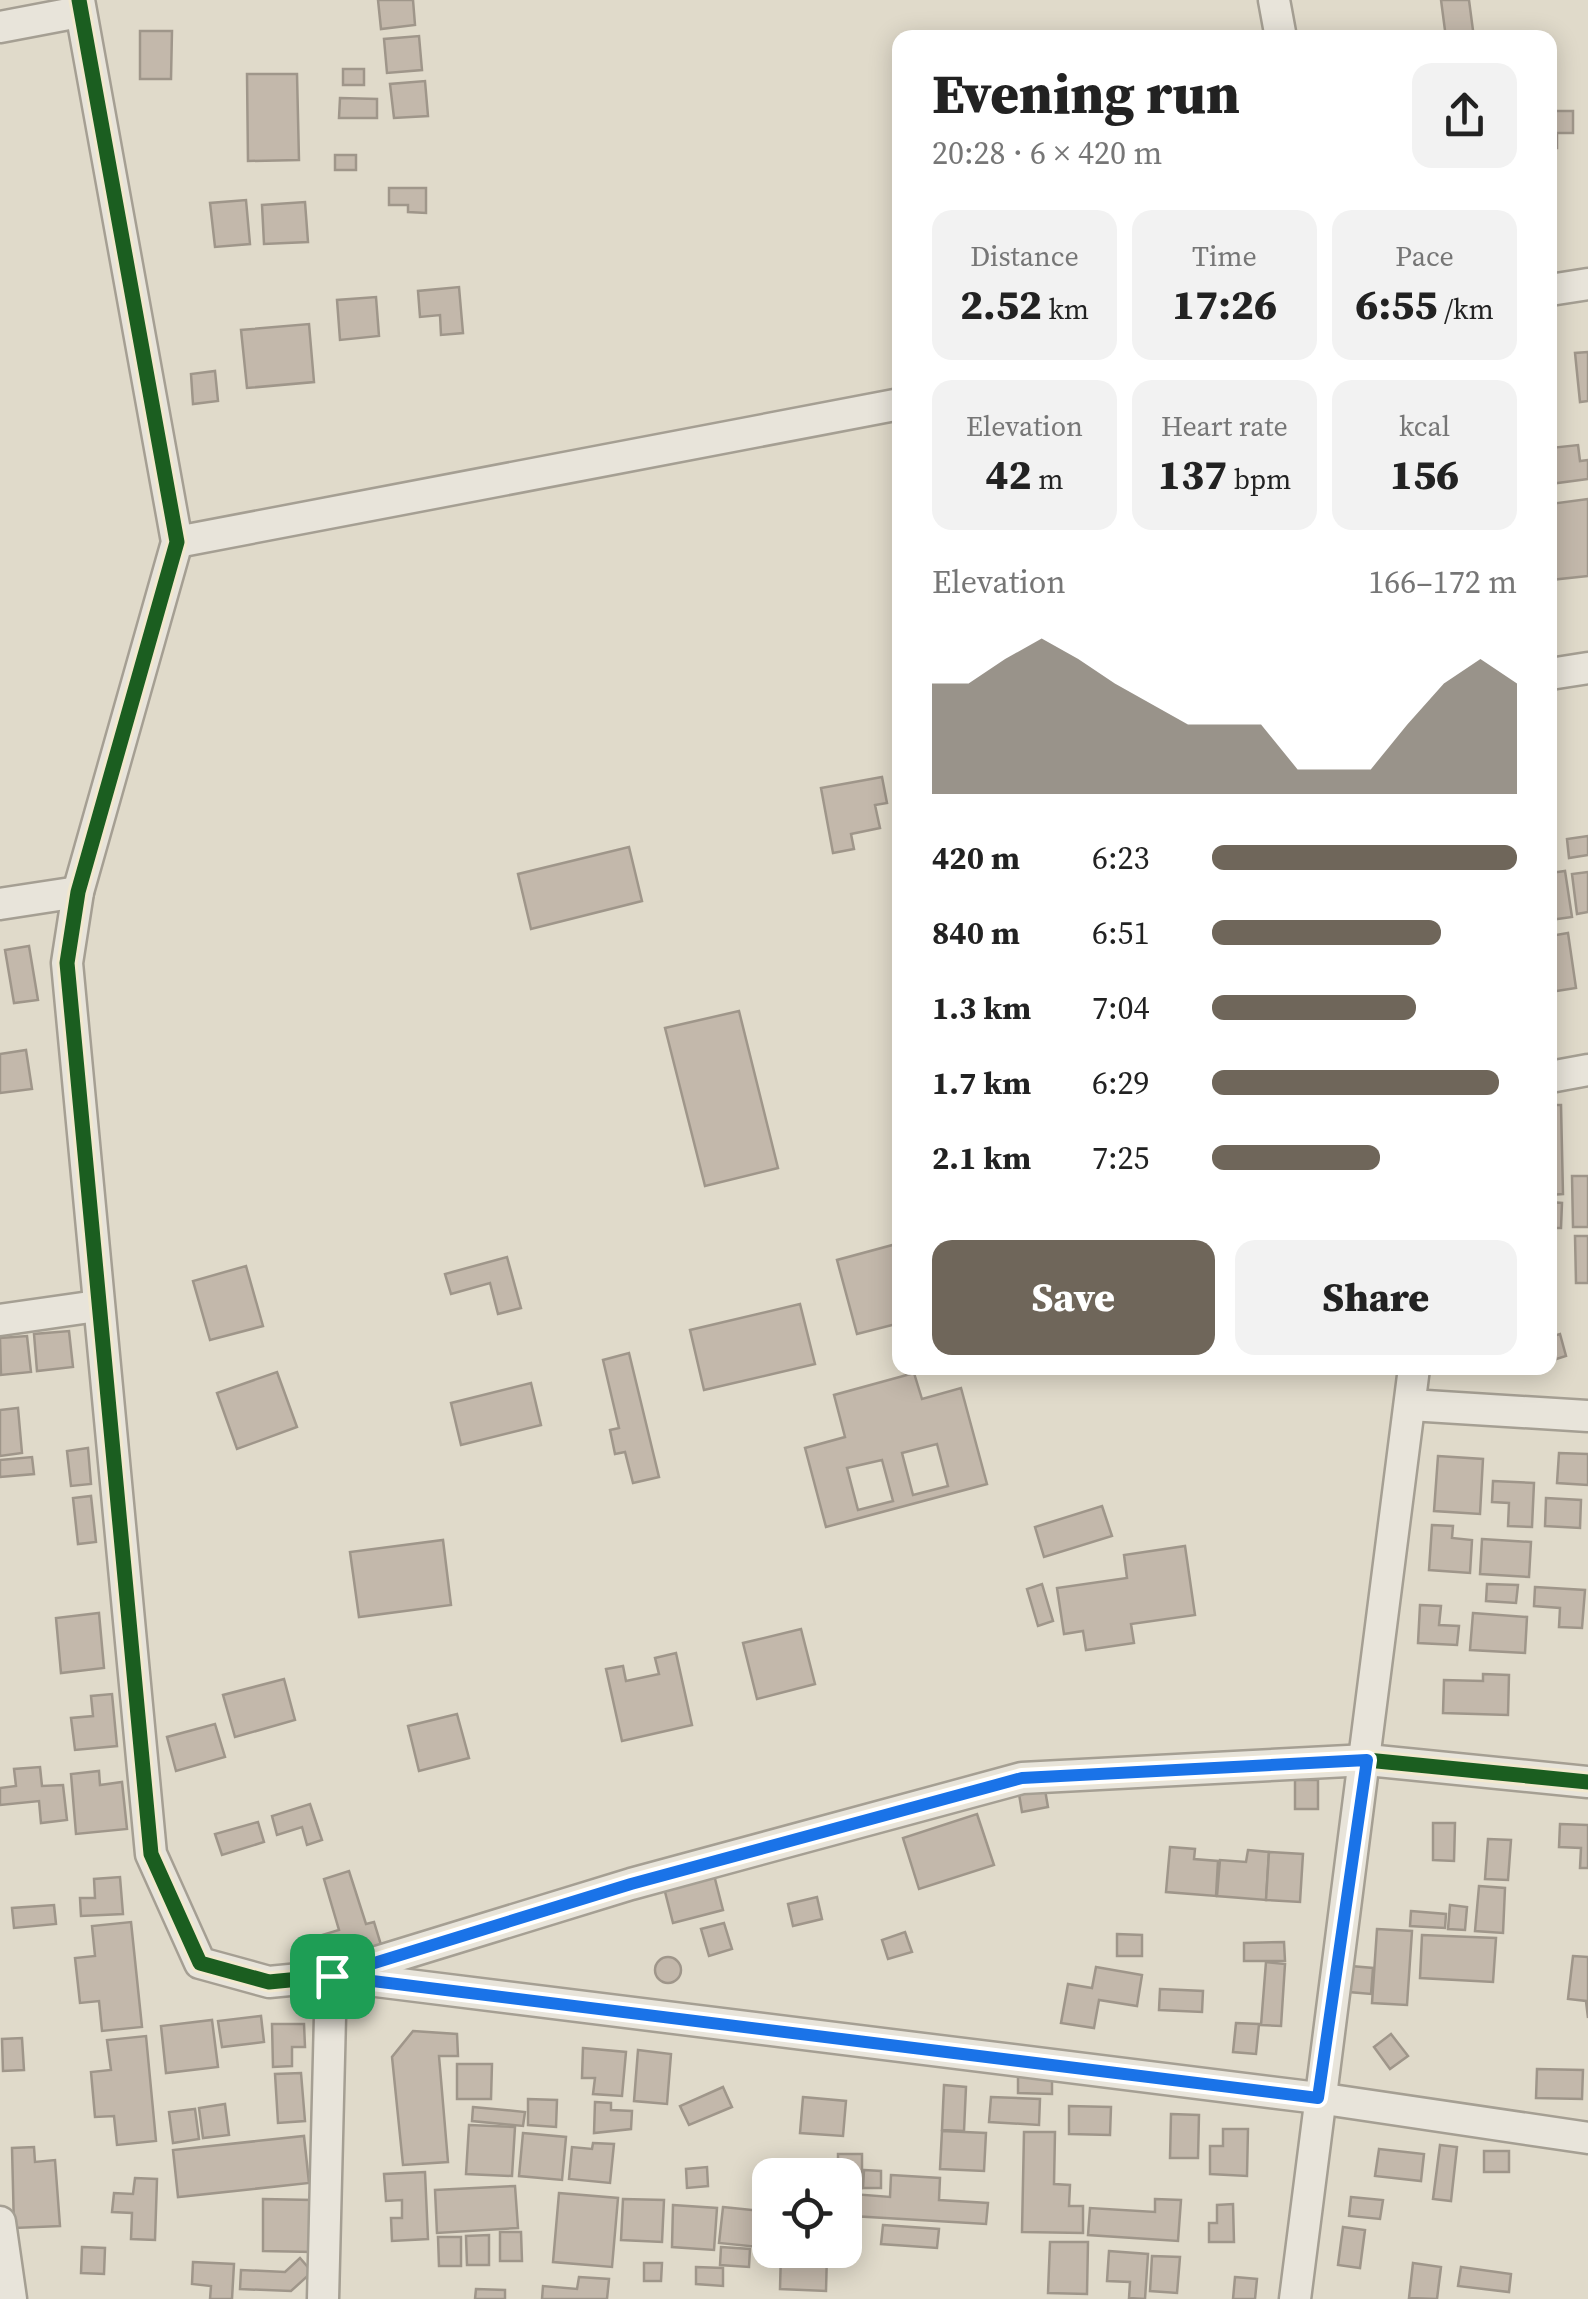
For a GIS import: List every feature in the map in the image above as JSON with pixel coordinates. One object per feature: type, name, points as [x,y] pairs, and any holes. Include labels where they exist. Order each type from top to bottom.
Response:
[{"type":"street","points":[[1274,0],[1280,30]]},
{"type":"street","points":[[0,27],[79,6],[177,542],[78,892],[67,964],[152,1854],[200,1963],[269,1982],[332,1976],[631,1884],[1022,1778],[1367,1760],[1588,1782]]},
{"type":"street","points":[[1557,289],[1588,284]]},
{"type":"street","points":[[177,542],[892,406]]},
{"type":"street","points":[[1557,673],[1588,668]]},
{"type":"street","points":[[0,904],[78,892]]},
{"type":"street","points":[[1557,1076],[1588,1070]]},
{"type":"street","points":[[0,1320],[97,1306]]},
{"type":"street","points":[[1295,2299],[1318,2098],[1367,1760],[1413,1375]]},
{"type":"street","points":[[1410,1405],[1588,1416]]},
{"type":"street","points":[[332,1976],[1318,2098],[1588,2138]]},
{"type":"street","points":[[323,2299],[332,1976]]},
{"type":"street","points":[[0,2222],[11,2299]]},
{"type":"building","points":[[378,0],[413,0],[415,25],[381,29]]},
{"type":"building","points":[[1441,0],[1469,0],[1473,30],[1445,30]]},
{"type":"building","points":[[140,31],[172,31],[171,79],[140,79]]},
{"type":"building","points":[[419,36],[422,70],[387,73],[384,39]]},
{"type":"building","points":[[343,69],[364,69],[364,85],[343,85]]},
{"type":"building","points":[[247,74],[297,74],[299,160],[248,161]]},
{"type":"building","points":[[425,81],[428,116],[394,118],[390,84]]},
{"type":"building","points":[[340,98],[377,99],[377,118],[339,118]]},
{"type":"building","points":[[1557,111],[1573,111],[1573,133],[1557,133]]},
{"type":"building","points":[[335,155],[356,155],[356,170],[335,170]]},
{"type":"building","points":[[389,188],[426,188],[426,213],[408,212],[408,205],[389,205]]},
{"type":"building","points":[[246,200],[250,244],[215,247],[210,203]]},
{"type":"building","points":[[305,202],[308,242],[264,244],[262,205]]},
{"type":"building","points":[[459,287],[463,333],[441,335],[440,315],[420,317],[418,291]]},
{"type":"building","points":[[376,297],[379,336],[340,340],[337,300]]},
{"type":"building","points":[[309,324],[314,382],[247,388],[241,330]]},
{"type":"building","points":[[1588,352],[1588,401],[1580,402],[1575,353]]},
{"type":"building","points":[[215,371],[218,401],[193,404],[191,374]]},
{"type":"building","points":[[1578,445],[1580,461],[1588,460],[1588,479],[1557,483],[1557,447]]},
{"type":"building","points":[[1588,499],[1588,576],[1557,579],[1557,503]]},
{"type":"building","points":[[882,777],[887,803],[875,805],[880,828],[851,834],[854,849],[833,853],[821,788]]},
{"type":"building","points":[[1588,836],[1588,855],[1569,858],[1567,839]]},
{"type":"building","points":[[629,847],[642,901],[531,929],[518,874]]},
{"type":"building","points":[[1565,871],[1572,917],[1557,919],[1557,872]]},
{"type":"building","points":[[1588,872],[1588,912],[1577,914],[1572,874]]},
{"type":"building","points":[[1568,933],[1576,988],[1557,991],[1557,935]]},
{"type":"building","points":[[29,946],[38,1000],[14,1003],[5,950]]},
{"type":"building","points":[[739,1011],[778,1168],[705,1186],[665,1028]]},
{"type":"building","points":[[26,1050],[32,1089],[0,1093],[0,1054]]},
{"type":"building","points":[[1557,1105],[1561,1105],[1563,1194],[1557,1194]]},
{"type":"building","points":[[1572,1176],[1588,1176],[1588,1227],[1573,1227]]},
{"type":"building","points":[[1557,1203],[1562,1203],[1561,1228],[1557,1228]]},
{"type":"building","points":[[1575,1236],[1588,1236],[1588,1283],[1576,1283]]},
{"type":"building","points":[[892,1245],[892,1325],[857,1334],[837,1260]]},
{"type":"building","points":[[507,1257],[521,1308],[498,1314],[490,1283],[451,1294],[445,1274]]},
{"type":"building","points":[[246,1266],[263,1326],[210,1340],[193,1281]]},
{"type":"building","points":[[800,1304],[815,1364],[704,1390],[690,1330]]},
{"type":"building","points":[[69,1331],[73,1367],[37,1371],[34,1334]]},
{"type":"building","points":[[1560,1334],[1566,1356],[1557,1359]]},
{"type":"building","points":[[27,1336],[31,1372],[1,1375],[0,1338]]},
{"type":"building","points":[[629,1353],[659,1477],[633,1483],[625,1452],[615,1454],[610,1430],[619,1428],[603,1360]]},
{"type":"building","points":[[277,1372],[297,1427],[237,1449],[217,1393]]},
{"type":"building","points":[[907,1375],[915,1375],[922,1399],[961,1388],[987,1484],[826,1527],[805,1448],[845,1437],[834,1395]],"holes":[[[937,1444],[948,1486],[913,1495],[902,1453]],[[882,1460],[893,1501],[858,1510],[847,1468]]]},
{"type":"building","points":[[531,1383],[541,1425],[461,1445],[451,1403]]},
{"type":"building","points":[[18,1408],[22,1453],[0,1456],[0,1410]]},
{"type":"building","points":[[88,1448],[91,1484],[71,1486],[67,1451]]},
{"type":"building","points":[[1559,1453],[1588,1454],[1588,1485],[1557,1483]]},
{"type":"building","points":[[1438,1456],[1483,1459],[1480,1514],[1434,1511]]},
{"type":"building","points":[[32,1457],[34,1474],[0,1477],[0,1460]]},
{"type":"building","points":[[1493,1481],[1534,1483],[1532,1527],[1508,1526],[1509,1503],[1492,1502]]},
{"type":"building","points":[[91,1496],[96,1542],[78,1544],[73,1498]]},
{"type":"building","points":[[1546,1498],[1581,1500],[1580,1528],[1545,1526]]},
{"type":"building","points":[[1102,1506],[1112,1536],[1044,1557],[1035,1527]]},
{"type":"building","points":[[1432,1525],[1453,1526],[1452,1538],[1472,1540],[1470,1573],[1429,1570]]},
{"type":"building","points":[[1482,1539],[1531,1542],[1529,1577],[1480,1574]]},
{"type":"building","points":[[443,1540],[451,1605],[359,1617],[350,1552]]},
{"type":"building","points":[[1185,1546],[1195,1615],[1131,1624],[1134,1643],[1086,1650],[1083,1631],[1064,1634],[1057,1588],[1127,1578],[1124,1555]]},
{"type":"building","points":[[1042,1584],[1053,1621],[1038,1626],[1027,1589]]},
{"type":"building","points":[[1487,1584],[1518,1585],[1516,1603],[1486,1601]]},
{"type":"building","points":[[1535,1587],[1585,1590],[1582,1628],[1559,1627],[1560,1608],[1534,1606]]},
{"type":"building","points":[[1420,1605],[1441,1606],[1439,1625],[1459,1626],[1457,1645],[1418,1643]]},
{"type":"building","points":[[99,1613],[104,1668],[61,1673],[56,1618]]},
{"type":"building","points":[[1473,1613],[1527,1617],[1525,1653],[1470,1650]]},
{"type":"building","points":[[801,1629],[815,1684],[757,1699],[743,1643]]},
{"type":"building","points":[[676,1653],[692,1725],[622,1741],[606,1669],[623,1666],[626,1681],[659,1674],[655,1658]]},
{"type":"building","points":[[1483,1674],[1509,1675],[1508,1715],[1443,1713],[1444,1680],[1483,1681]]},
{"type":"building","points":[[284,1679],[295,1720],[235,1737],[223,1695]]},
{"type":"building","points":[[112,1694],[117,1746],[75,1750],[71,1718],[93,1716],[91,1696]]},
{"type":"building","points":[[457,1714],[469,1758],[419,1771],[408,1726]]},
{"type":"building","points":[[215,1724],[225,1757],[176,1771],[167,1737]]},
{"type":"building","points":[[40,1767],[42,1786],[63,1785],[67,1820],[41,1823],[39,1801],[0,1805],[0,1788],[16,1786],[14,1769]]},
{"type":"building","points":[[99,1771],[100,1785],[122,1782],[127,1829],[76,1834],[71,1774]]},
{"type":"building","points":[[1295,1780],[1318,1780],[1318,1809],[1295,1809]]},
{"type":"building","points":[[1045,1790],[1048,1807],[1022,1812],[1019,1794]]},
{"type":"building","points":[[310,1804],[322,1840],[307,1845],[302,1827],[277,1835],[272,1816]]},
{"type":"building","points":[[977,1814],[994,1865],[919,1889],[903,1838]]},
{"type":"building","points":[[258,1822],[264,1842],[222,1855],[215,1834]]},
{"type":"building","points":[[1433,1823],[1455,1823],[1454,1861],[1433,1860]]},
{"type":"building","points":[[1560,1824],[1588,1825],[1588,1868],[1580,1868],[1581,1848],[1559,1847]]},
{"type":"building","points":[[1488,1839],[1511,1840],[1508,1880],[1485,1879]]},
{"type":"building","points":[[1170,1847],[1195,1849],[1194,1859],[1218,1861],[1216,1896],[1166,1892]]},
{"type":"building","points":[[1248,1850],[1269,1852],[1266,1900],[1217,1896],[1220,1860],[1246,1862]]},
{"type":"building","points":[[1269,1852],[1303,1854],[1300,1902],[1266,1900]]},
{"type":"building","points":[[349,1871],[366,1924],[374,1922],[381,1945],[330,1959],[322,1935],[339,1930],[324,1879]]},
{"type":"building","points":[[714,1875],[723,1910],[673,1923],[664,1888]]},
{"type":"building","points":[[120,1877],[123,1914],[81,1916],[80,1898],[95,1898],[94,1879]]},
{"type":"building","points":[[1479,1886],[1505,1888],[1503,1933],[1475,1931]]},
{"type":"building","points":[[817,1897],[822,1919],[793,1926],[788,1904]]},
{"type":"building","points":[[54,1905],[56,1924],[14,1928],[12,1908]]},
{"type":"building","points":[[1450,1905],[1467,1907],[1465,1930],[1448,1929]]},
{"type":"building","points":[[1411,1911],[1446,1914],[1445,1928],[1410,1926]]},
{"type":"building","points":[[131,1922],[142,2027],[102,2031],[99,2001],[80,2003],[75,1958],[95,1956],[92,1926]]},
{"type":"building","points":[[724,1923],[732,1949],[709,1956],[701,1929]]},
{"type":"building","points":[[1377,1929],[1412,1931],[1407,2005],[1372,2003]]},
{"type":"building","points":[[905,1932],[912,1952],[888,1959],[882,1940]]},
{"type":"building","points":[[1117,1934],[1142,1935],[1142,1956],[1117,1956]]},
{"type":"building","points":[[1422,1935],[1496,1938],[1493,1982],[1420,1978]]},
{"type":"building","points":[[1284,1942],[1285,1961],[1244,1961],[1244,1943]]},
{"type":"building","points":[[1573,1956],[1588,1957],[1588,2018],[1586,2001],[1568,1999]]},
{"type":"building","points":[[668,1957],[678,1960],[678,1980],[668,1983],[658,1980],[655,1970],[658,1960]]},
{"type":"building","points":[[1266,1962],[1285,1964],[1281,2026],[1261,2025]]},
{"type":"building","points":[[1351,1966],[1373,1968],[1371,1994],[1349,1992]]},
{"type":"building","points":[[1096,1967],[1142,1975],[1137,2006],[1099,2000],[1094,2028],[1061,2023],[1068,1984],[1092,1988]]},
{"type":"building","points":[[1160,1989],[1203,1991],[1202,2012],[1159,2010]]},
{"type":"building","points":[[261,2016],[264,2042],[222,2047],[218,2021]]},
{"type":"building","points":[[212,2020],[218,2067],[166,2073],[161,2026]]},
{"type":"building","points":[[1236,2023],[1259,2024],[1256,2054],[1233,2052]]},
{"type":"building","points":[[272,2024],[304,2024],[305,2047],[292,2047],[292,2066],[273,2067]]},
{"type":"building","points":[[413,2031],[457,2034],[458,2056],[439,2056],[448,2162],[403,2165],[392,2057]]},
{"type":"building","points":[[1391,2034],[1408,2056],[1390,2069],[1374,2047]]},
{"type":"building","points":[[146,2036],[156,2141],[117,2145],[114,2116],[95,2117],[91,2072],[111,2070],[107,2040]]},
{"type":"building","points":[[22,2038],[24,2070],[3,2071],[2,2039]]},
{"type":"building","points":[[583,2048],[626,2052],[622,2096],[593,2094],[595,2078],[582,2078]]},
{"type":"building","points":[[638,2050],[671,2054],[667,2104],[634,2101]]},
{"type":"building","points":[[457,2064],[492,2064],[491,2099],[457,2099]]},
{"type":"building","points":[[1537,2069],[1583,2070],[1582,2099],[1536,2098]]},
{"type":"building","points":[[301,2073],[305,2121],[278,2123],[275,2074]]},
{"type":"building","points":[[1018,2073],[1052,2073],[1052,2094],[1018,2093]]},
{"type":"building","points":[[944,2085],[966,2087],[964,2131],[942,2130]]},
{"type":"building","points":[[723,2087],[732,2107],[689,2125],[680,2106]]},
{"type":"building","points":[[803,2097],[846,2101],[843,2136],[800,2133]]},
{"type":"building","points":[[991,2097],[1040,2099],[1039,2125],[989,2122]]},
{"type":"building","points":[[528,2099],[557,2100],[556,2127],[528,2125]]},
{"type":"building","points":[[595,2102],[611,2103],[611,2110],[632,2111],[631,2129],[594,2133]]},
{"type":"building","points":[[225,2104],[229,2135],[203,2138],[199,2108]]},
{"type":"building","points":[[1069,2106],[1111,2107],[1110,2135],[1069,2134]]},
{"type":"building","points":[[473,2107],[525,2112],[523,2126],[472,2121]]},
{"type":"building","points":[[195,2109],[199,2139],[173,2143],[169,2112]]},
{"type":"building","points":[[1171,2114],[1199,2115],[1198,2158],[1170,2158]]},
{"type":"building","points":[[469,2125],[515,2127],[512,2176],[466,2174]]},
{"type":"building","points":[[1223,2129],[1248,2129],[1247,2176],[1210,2174],[1210,2146],[1223,2146]]},
{"type":"building","points":[[942,2131],[986,2133],[984,2171],[940,2169]]},
{"type":"building","points":[[1024,2132],[1055,2132],[1054,2184],[1070,2185],[1069,2206],[1083,2206],[1083,2233],[1022,2232]]},
{"type":"building","points":[[523,2133],[566,2137],[562,2180],[519,2176]]},
{"type":"building","points":[[304,2136],[309,2183],[178,2197],[173,2150]]},
{"type":"building","points":[[593,2143],[614,2144],[610,2183],[569,2179],[572,2147],[592,2149]]},
{"type":"building","points":[[1440,2145],[1457,2147],[1451,2201],[1433,2199]]},
{"type":"building","points":[[34,2147],[35,2162],[55,2160],[60,2226],[14,2228],[12,2148]]},
{"type":"building","points":[[1379,2149],[1424,2154],[1421,2181],[1375,2176]]},
{"type":"building","points":[[1484,2151],[1509,2151],[1509,2172],[1484,2172]]},
{"type":"building","points":[[838,2154],[862,2154],[862,2158],[838,2158]]},
{"type":"building","points":[[707,2167],[708,2186],[687,2188],[686,2169]]},
{"type":"building","points":[[864,2170],[881,2171],[881,2188],[863,2188]]},
{"type":"building","points":[[425,2172],[428,2239],[392,2241],[391,2218],[402,2218],[402,2200],[386,2201],[384,2174]]},
{"type":"building","points":[[891,2175],[940,2178],[939,2200],[988,2203],[986,2224],[862,2217],[862,2195],[890,2197]]},
{"type":"building","points":[[135,2178],[157,2179],[155,2240],[131,2239],[132,2213],[112,2212],[114,2193],[133,2194]]},
{"type":"building","points":[[515,2186],[518,2228],[437,2233],[435,2190]]},
{"type":"building","points":[[559,2193],[618,2198],[612,2267],[553,2262]]},
{"type":"building","points":[[1351,2197],[1383,2200],[1380,2219],[1349,2216]]},
{"type":"building","points":[[263,2199],[313,2200],[313,2252],[263,2251]]},
{"type":"building","points":[[623,2199],[664,2200],[662,2242],[621,2240]]},
{"type":"building","points":[[1155,2199],[1181,2200],[1178,2241],[1088,2235],[1090,2208],[1155,2212]]},
{"type":"building","points":[[1233,2204],[1234,2242],[1209,2242],[1209,2223],[1217,2223],[1217,2205]]},
{"type":"building","points":[[673,2205],[717,2208],[714,2250],[672,2247]]},
{"type":"building","points":[[723,2207],[752,2210],[752,2246],[719,2243]]},
{"type":"building","points":[[883,2225],[939,2229],[937,2248],[881,2244]]},
{"type":"building","points":[[1343,2227],[1365,2230],[1360,2268],[1338,2265]]},
{"type":"building","points":[[500,2232],[521,2232],[522,2261],[500,2261]]},
{"type":"building","points":[[489,2235],[489,2265],[467,2265],[466,2236]]},
{"type":"building","points":[[438,2237],[461,2237],[461,2266],[439,2266]]},
{"type":"building","points":[[1050,2242],[1088,2242],[1087,2294],[1048,2293]]},
{"type":"building","points":[[82,2247],[105,2248],[104,2274],[81,2273]]},
{"type":"building","points":[[721,2247],[750,2249],[749,2267],[720,2265]]},
{"type":"building","points":[[1109,2251],[1148,2254],[1145,2299],[1129,2298],[1130,2282],[1107,2281]]},
{"type":"building","points":[[1152,2256],[1180,2257],[1177,2293],[1150,2291]]},
{"type":"building","points":[[300,2258],[312,2272],[291,2291],[240,2289],[241,2270],[285,2272]]},
{"type":"building","points":[[193,2262],[234,2264],[232,2299],[210,2299],[211,2286],[192,2284]]},
{"type":"building","points":[[644,2263],[662,2263],[661,2281],[644,2281]]},
{"type":"building","points":[[1413,2263],[1441,2267],[1437,2299],[1409,2298]]},
{"type":"building","points":[[696,2267],[723,2268],[723,2286],[696,2284]]},
{"type":"building","points":[[1461,2267],[1511,2274],[1509,2292],[1458,2286]]},
{"type":"building","points":[[781,2268],[827,2268],[826,2291],[780,2289]]},
{"type":"building","points":[[579,2277],[609,2279],[607,2299],[542,2299],[543,2286],[577,2289]]},
{"type":"building","points":[[1235,2277],[1257,2279],[1255,2299],[1233,2299]]},
{"type":"building","points":[[476,2289],[505,2290],[505,2299],[475,2299]]},
{"type":"cycle path","points":[[79,0],[177,542],[78,892],[67,963],[151,1854],[200,1963],[269,1982],[331,1976],[631,1884],[1022,1778],[1367,1760],[1588,1782]]},
{"type":"route","points":[[1367,1760],[1318,2098],[332,1976],[631,1884],[1022,1778],[1367,1760]]}]
